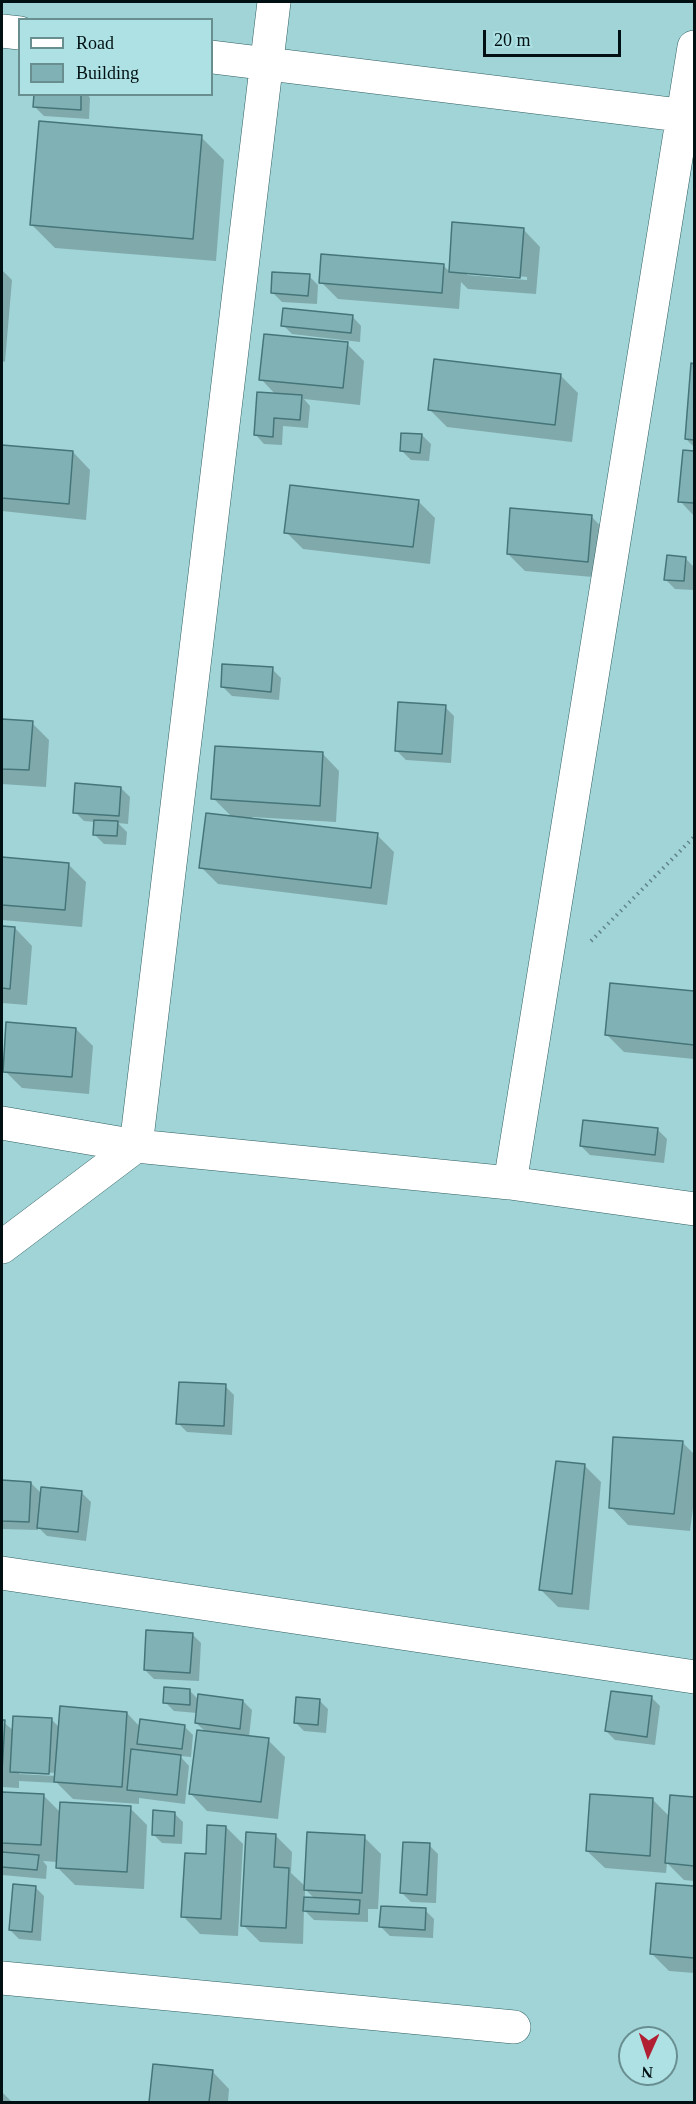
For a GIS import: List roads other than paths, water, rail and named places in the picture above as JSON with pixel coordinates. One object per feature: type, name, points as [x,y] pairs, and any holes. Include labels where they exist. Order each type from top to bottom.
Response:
[{"type":"street","points":[[2,1247],[136,1146],[274,2]]},
{"type":"street","points":[[2,31],[18,33]]},
{"type":"street","points":[[510,1183],[689,116],[694,47]]},
{"type":"street","points":[[213,57],[689,116]]},
{"type":"street","points":[[2,1123],[136,1146],[510,1183],[694,1209]]},
{"type":"street","points":[[2,1573],[694,1677]]},
{"type":"street","points":[[2,1978],[514,2027]]}]
